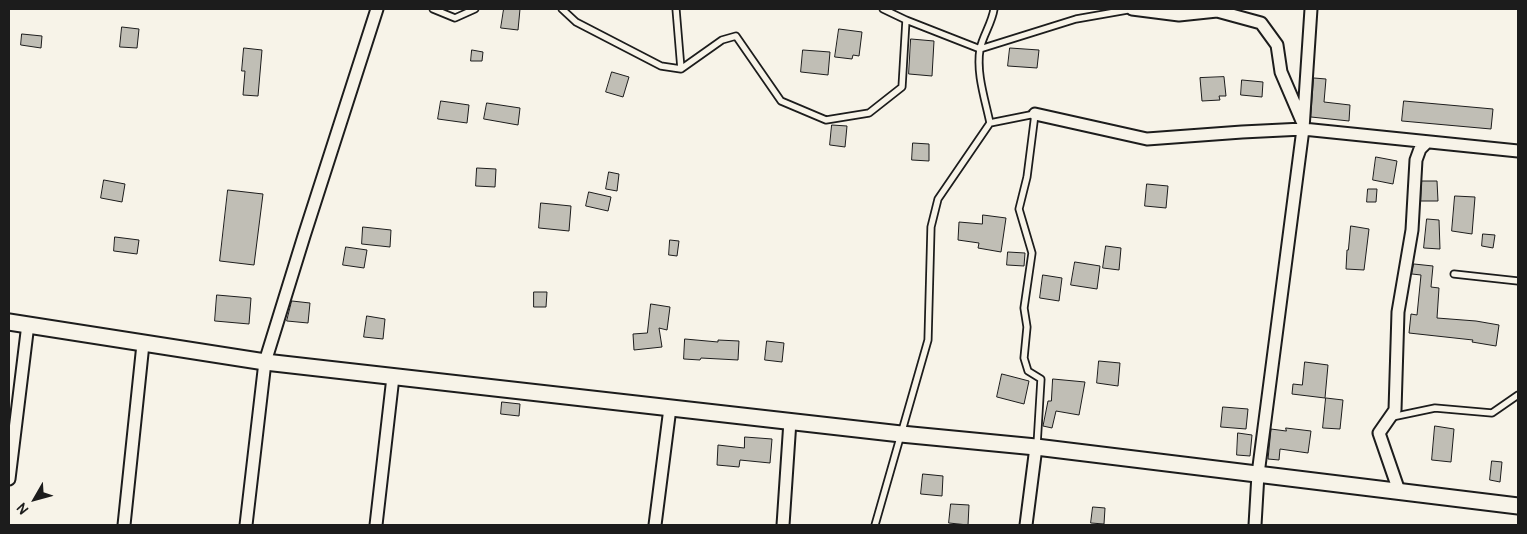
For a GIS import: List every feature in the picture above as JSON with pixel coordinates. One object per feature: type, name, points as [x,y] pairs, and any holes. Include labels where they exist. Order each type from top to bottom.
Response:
[{"type":"street","points":[[246,525],[265,362],[377,9]]},
{"type":"street","points":[[1132,9],[1179,15],[1217,11],[1261,23],[1277,45],[1281,72],[1303,126]]},
{"type":"street","points":[[1255,525],[1258,474],[1303,126],[1311,9]]},
{"type":"street","points":[[1035,114],[1147,139],[1303,126],[1427,142],[1518,151]]},
{"type":"street","points":[[1399,491],[1379,433],[1395,410],[1398,312],[1412,230],[1416,160],[1420,149],[1427,142]]},
{"type":"street","points":[[9,322],[265,362],[901,434],[1036,447],[1518,506]]},
{"type":"street","points":[[9,479],[28,324]]},
{"type":"street","points":[[124,525],[143,344]]},
{"type":"street","points":[[376,525],[393,377]]},
{"type":"street","points":[[655,525],[670,408]]},
{"type":"street","points":[[783,525],[790,421]]},
{"type":"street","points":[[1026,525],[1036,447]]},
{"type":"lane","points":[[433,9],[455,18],[475,9]]},
{"type":"lane","points":[[562,9],[576,22],[661,66],[680,69],[722,40],[736,36],[781,101],[826,120],[869,114],[902,87],[906,20]]},
{"type":"lane","points":[[676,9],[680,69]]},
{"type":"lane","points":[[883,9],[980,49],[1076,19],[1132,9]]},
{"type":"lane","points":[[990,123],[980,77],[980,49],[993,17],[994,9]]},
{"type":"lane","points":[[875,525],[928,340],[931,227],[938,199],[990,123],[1035,114],[1027,178],[1019,209],[1032,253],[1024,308],[1028,327],[1024,358],[1028,371],[1041,379],[1036,447]]},
{"type":"lane","points":[[1454,274],[1518,282]]},
{"type":"lane","points":[[1390,418],[1435,408],[1492,413],[1518,394]]},
{"type":"building","points":[[504,9],[520,9],[518,30],[501,28]]},
{"type":"building","points":[[122,27],[139,29],[137,48],[120,47]]},
{"type":"building","points":[[839,29],[862,32],[859,56],[853,55],[852,59],[835,57]]},
{"type":"building","points":[[22,34],[42,36],[41,48],[21,45]]},
{"type":"building","points":[[911,39],[934,41],[932,76],[909,74]]},
{"type":"building","points":[[244,48],[262,50],[258,96],[243,95],[245,71],[242,71]]},
{"type":"building","points":[[1010,48],[1039,50],[1037,68],[1008,66]]},
{"type":"building","points":[[472,50],[483,52],[482,61],[471,61]]},
{"type":"building","points":[[803,50],[830,52],[828,75],[801,72]]},
{"type":"building","points":[[612,72],[629,77],[623,97],[606,92]]},
{"type":"building","points":[[1224,77],[1226,96],[1219,96],[1220,100],[1202,101],[1200,78]]},
{"type":"building","points":[[1314,78],[1326,79],[1324,102],[1350,105],[1349,121],[1311,117]]},
{"type":"building","points":[[1242,80],[1263,82],[1262,97],[1241,95]]},
{"type":"building","points":[[441,101],[469,105],[467,123],[438,119]]},
{"type":"building","points":[[1404,101],[1493,109],[1491,129],[1402,121]]},
{"type":"building","points":[[487,103],[520,108],[518,125],[484,119]]},
{"type":"building","points":[[832,125],[847,126],[845,147],[830,145]]},
{"type":"building","points":[[913,143],[929,144],[929,161],[912,160]]},
{"type":"building","points":[[1376,157],[1397,161],[1393,184],[1373,180]]},
{"type":"building","points":[[477,168],[496,169],[495,187],[476,186]]},
{"type":"building","points":[[609,172],[619,174],[617,191],[606,189]]},
{"type":"building","points":[[104,180],[125,184],[122,202],[101,198]]},
{"type":"building","points":[[1422,181],[1437,181],[1438,201],[1421,201]]},
{"type":"building","points":[[1147,184],[1168,186],[1166,208],[1145,206]]},
{"type":"building","points":[[1368,189],[1377,189],[1376,202],[1367,202]]},
{"type":"building","points":[[228,190],[263,194],[254,265],[220,261]]},
{"type":"building","points":[[589,192],[611,197],[608,211],[586,206]]},
{"type":"building","points":[[1455,196],[1475,197],[1472,234],[1452,231]]},
{"type":"building","points":[[541,203],[571,206],[569,231],[539,228]]},
{"type":"building","points":[[983,215],[1006,218],[1001,252],[978,248],[979,243],[958,240],[959,222],[982,224]]},
{"type":"building","points":[[1427,219],[1439,220],[1440,249],[1424,248]]},
{"type":"building","points":[[1351,226],[1369,229],[1364,270],[1346,269]]},
{"type":"building","points":[[363,227],[391,230],[390,247],[362,244]]},
{"type":"building","points":[[1483,234],[1495,235],[1493,248],[1482,246]]},
{"type":"building","points":[[115,237],[139,240],[137,254],[114,251]]},
{"type":"building","points":[[670,240],[679,241],[677,256],[669,255]]},
{"type":"building","points":[[1106,246],[1121,248],[1119,270],[1103,268]]},
{"type":"building","points":[[346,247],[367,250],[364,268],[343,265]]},
{"type":"building","points":[[1008,252],[1025,253],[1024,266],[1007,265]]},
{"type":"building","points":[[1075,262],[1100,266],[1097,289],[1071,285]]},
{"type":"building","points":[[1414,264],[1433,266],[1431,287],[1439,288],[1437,318],[1499,325],[1496,346],[1472,342],[1473,340],[1409,333],[1411,314],[1417,315],[1421,275],[1412,274]]},
{"type":"building","points":[[1043,275],[1062,278],[1059,301],[1040,298]]},
{"type":"building","points":[[534,292],[547,292],[546,307],[534,307]]},
{"type":"building","points":[[217,295],[251,298],[249,324],[215,321]]},
{"type":"building","points":[[292,301],[310,303],[308,323],[287,321]]},
{"type":"building","points":[[651,304],[670,307],[667,330],[659,328],[662,347],[634,350],[633,334],[647,333]]},
{"type":"building","points":[[367,316],[385,319],[383,339],[364,337]]},
{"type":"building","points":[[685,339],[718,342],[718,340],[739,341],[738,360],[684,359]]},
{"type":"building","points":[[767,341],[784,343],[782,362],[765,360]]},
{"type":"building","points":[[1099,361],[1120,363],[1118,386],[1097,383]]},
{"type":"building","points":[[1305,362],[1328,365],[1325,398],[1292,394],[1293,384],[1302,385]]},
{"type":"building","points":[[1002,374],[1029,381],[1024,404],[997,397]]},
{"type":"building","points":[[1053,379],[1085,382],[1079,415],[1056,411],[1052,428],[1043,426],[1048,401],[1051,401]]},
{"type":"building","points":[[1326,398],[1343,400],[1340,429],[1323,428]]},
{"type":"building","points":[[502,402],[520,404],[519,416],[501,414]]},
{"type":"building","points":[[1223,407],[1248,409],[1246,429],[1221,427]]},
{"type":"building","points":[[1435,426],[1454,429],[1451,462],[1432,460]]},
{"type":"building","points":[[1286,428],[1311,431],[1308,453],[1280,449],[1279,460],[1268,459],[1271,429],[1286,431]]},
{"type":"building","points":[[1238,433],[1252,435],[1250,456],[1237,455]]},
{"type":"building","points":[[745,437],[772,439],[770,463],[740,460],[739,467],[717,465],[718,445],[744,448]]},
{"type":"building","points":[[1492,461],[1502,462],[1500,482],[1490,480]]},
{"type":"building","points":[[923,474],[943,476],[942,496],[921,494]]},
{"type":"building","points":[[951,504],[969,505],[968,525],[949,523]]},
{"type":"building","points":[[1093,507],[1105,508],[1104,524],[1091,523]]}]
